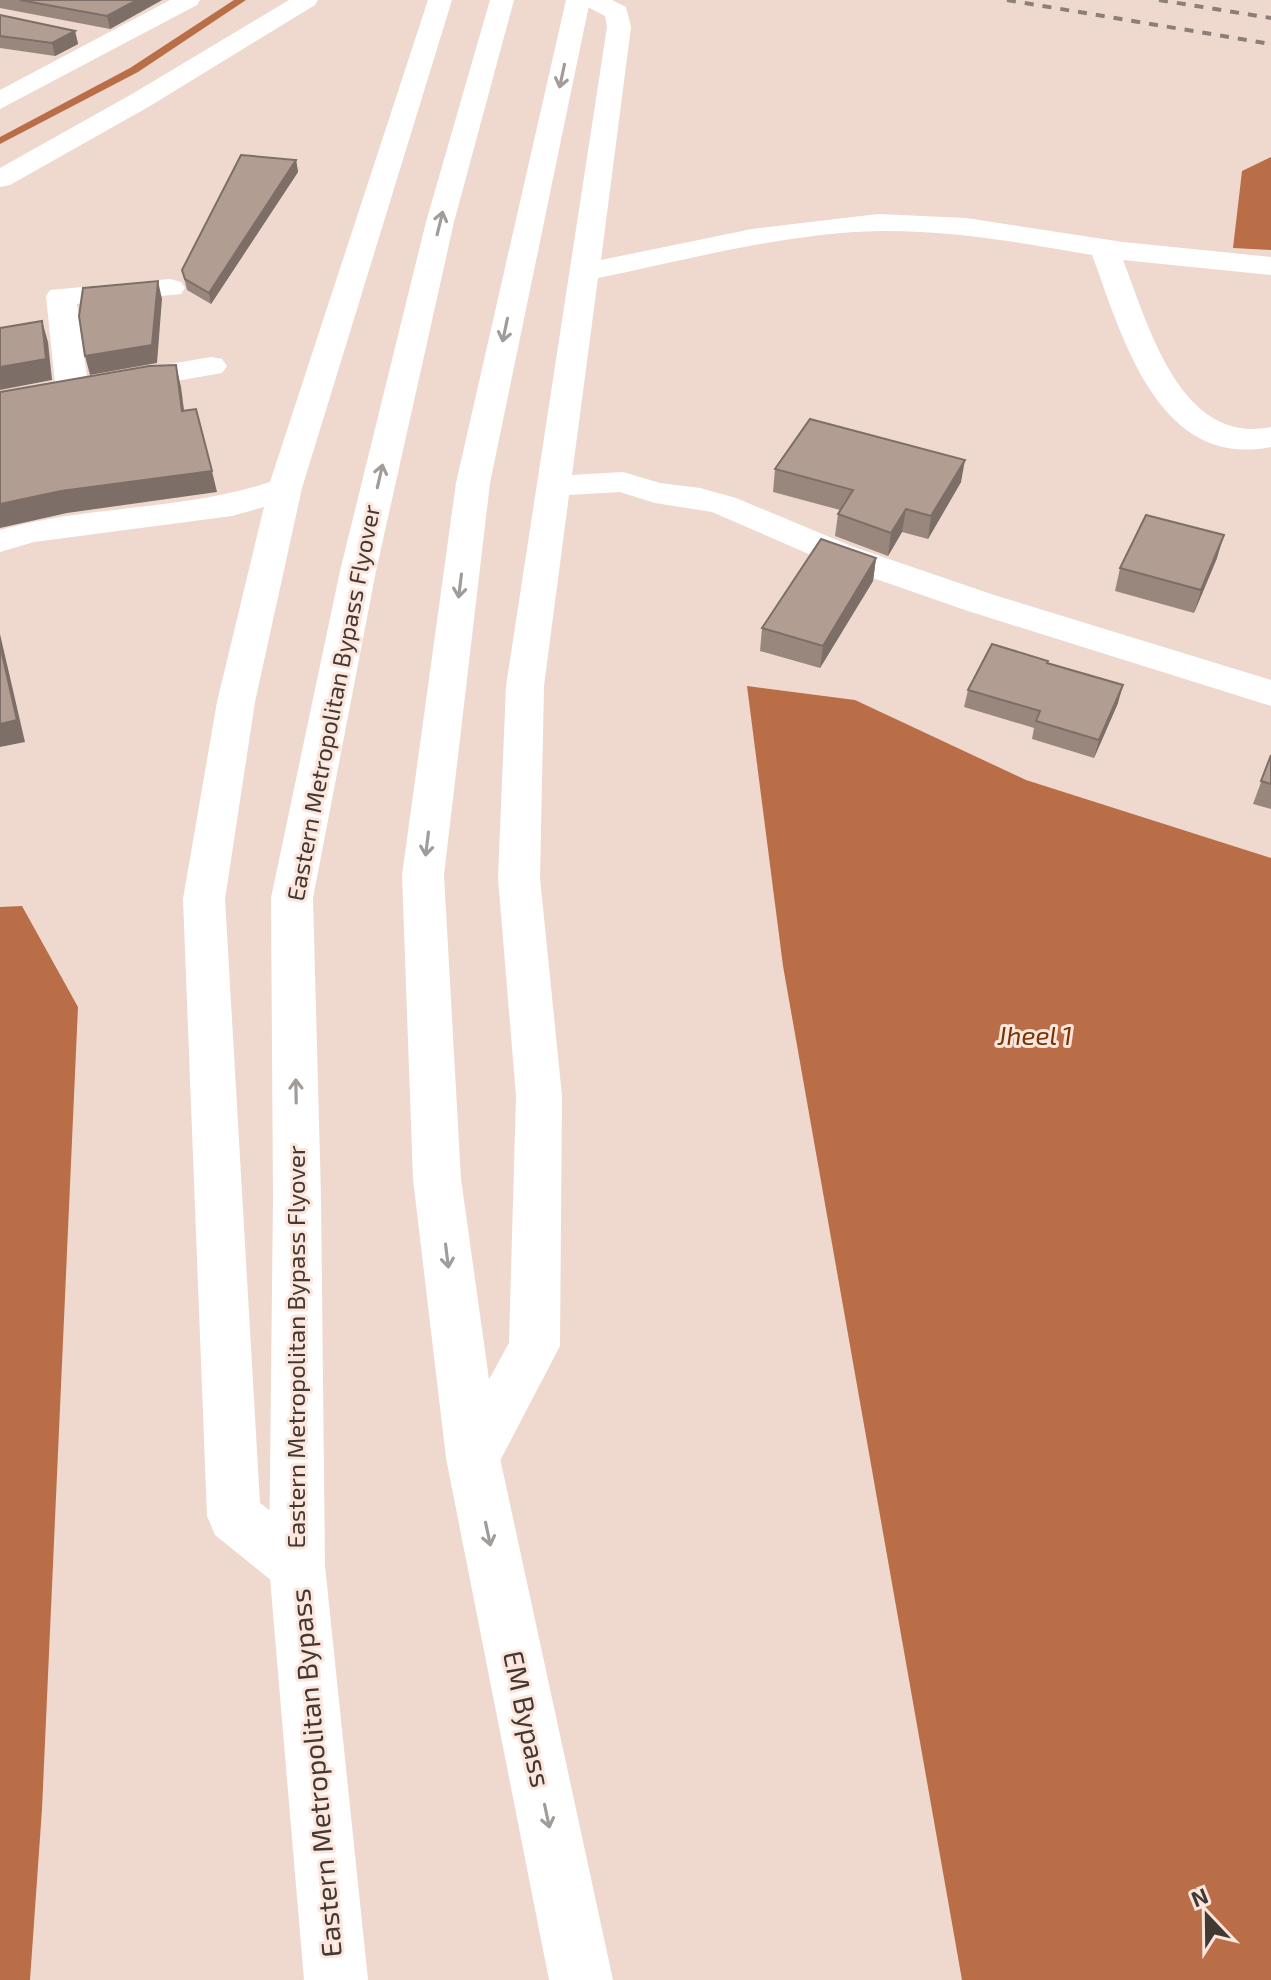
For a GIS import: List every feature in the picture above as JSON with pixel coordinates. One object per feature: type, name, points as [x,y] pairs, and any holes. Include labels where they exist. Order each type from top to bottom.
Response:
[{"type":"street","points":[[0,101],[188,0]]},
{"type":"street","points":[[0,179],[141,100],[306,0]]},
{"type":"street","points":[[297,1566],[234,1516],[204,899],[236,702],[285,488],[440,0]]},
{"type":"street","name":"Eastern Metropolitan Bypass Flyover","points":[[297,1566],[297,1197],[292,898],[361,556],[440,222],[502,0]]},
{"type":"street","points":[[473,1458],[437,1179],[423,875],[473,483],[578,0]]},
{"type":"street","points":[[473,1458],[534,1346],[539,1096],[519,878],[525,686],[619,27],[617,12],[593,0]]},
{"type":"street","points":[[71,31],[113,40]]},
{"type":"street","points":[[585,272],[724,240],[828,226],[919,223],[1011,231],[1104,248],[1271,266]]},
{"type":"street","points":[[1104,248],[1152,370],[1169,394],[1209,431],[1234,440],[1271,437]]},
{"type":"street","points":[[72,389],[61,296],[170,288]]},
{"type":"street","points":[[0,402],[211,366]]},
{"type":"street","points":[[555,486],[623,482],[655,493],[700,498],[839,554],[981,603],[1271,693]]},
{"type":"street","points":[[0,541],[32,532],[232,506],[285,488]]},
{"type":"street","name":"EM Bypass","points":[[473,1458],[581,1980]]},
{"type":"street","name":"Eastern Metropolitan Bypass","points":[[297,1566],[336,1980]]},
{"type":"water","points":[[1271,157],[1271,250],[1233,248],[1242,171]]},
{"type":"water","name":"Jheel 1","points":[[747,686],[855,700],[1026,780],[1271,858],[1271,1980],[962,1980],[783,966]]},
{"type":"water","points":[[22,906],[78,1007],[42,1809],[30,1980],[0,1980],[0,907]]},
{"type":"building","points":[[20,0],[137,0],[107,16]]},
{"type":"building","points":[[0,15],[75,31],[52,43],[0,36]]},
{"type":"building","points":[[241,155],[296,160],[209,293],[185,279],[182,270]]},
{"type":"building","points":[[158,281],[152,345],[85,356],[79,316],[83,288]]},
{"type":"building","points":[[42,321],[46,359],[0,367],[0,328]]},
{"type":"building","points":[[176,365],[182,411],[196,409],[212,471],[61,491],[0,504],[0,392],[149,366]]},
{"type":"building","points":[[810,419],[965,460],[931,516],[906,509],[891,533],[838,514],[853,490],[775,469]]},
{"type":"building","points":[[1146,515],[1224,535],[1201,590],[1120,568]]},
{"type":"building","points":[[821,539],[876,558],[823,646],[762,628]]},
{"type":"building","points":[[992,644],[1123,685],[1099,740],[1036,721],[1040,711],[968,690]]},
{"type":"building","points":[[0,645],[17,720],[0,724]]},
{"type":"building","points":[[1271,755],[1271,784],[1261,781]]},
{"type":"waterway","points":[[0,141],[134,70],[241,0]]},
{"type":"railway","points":[[1007,0],[1271,44]]},
{"type":"railway","points":[[1159,0],[1271,18]]}]
